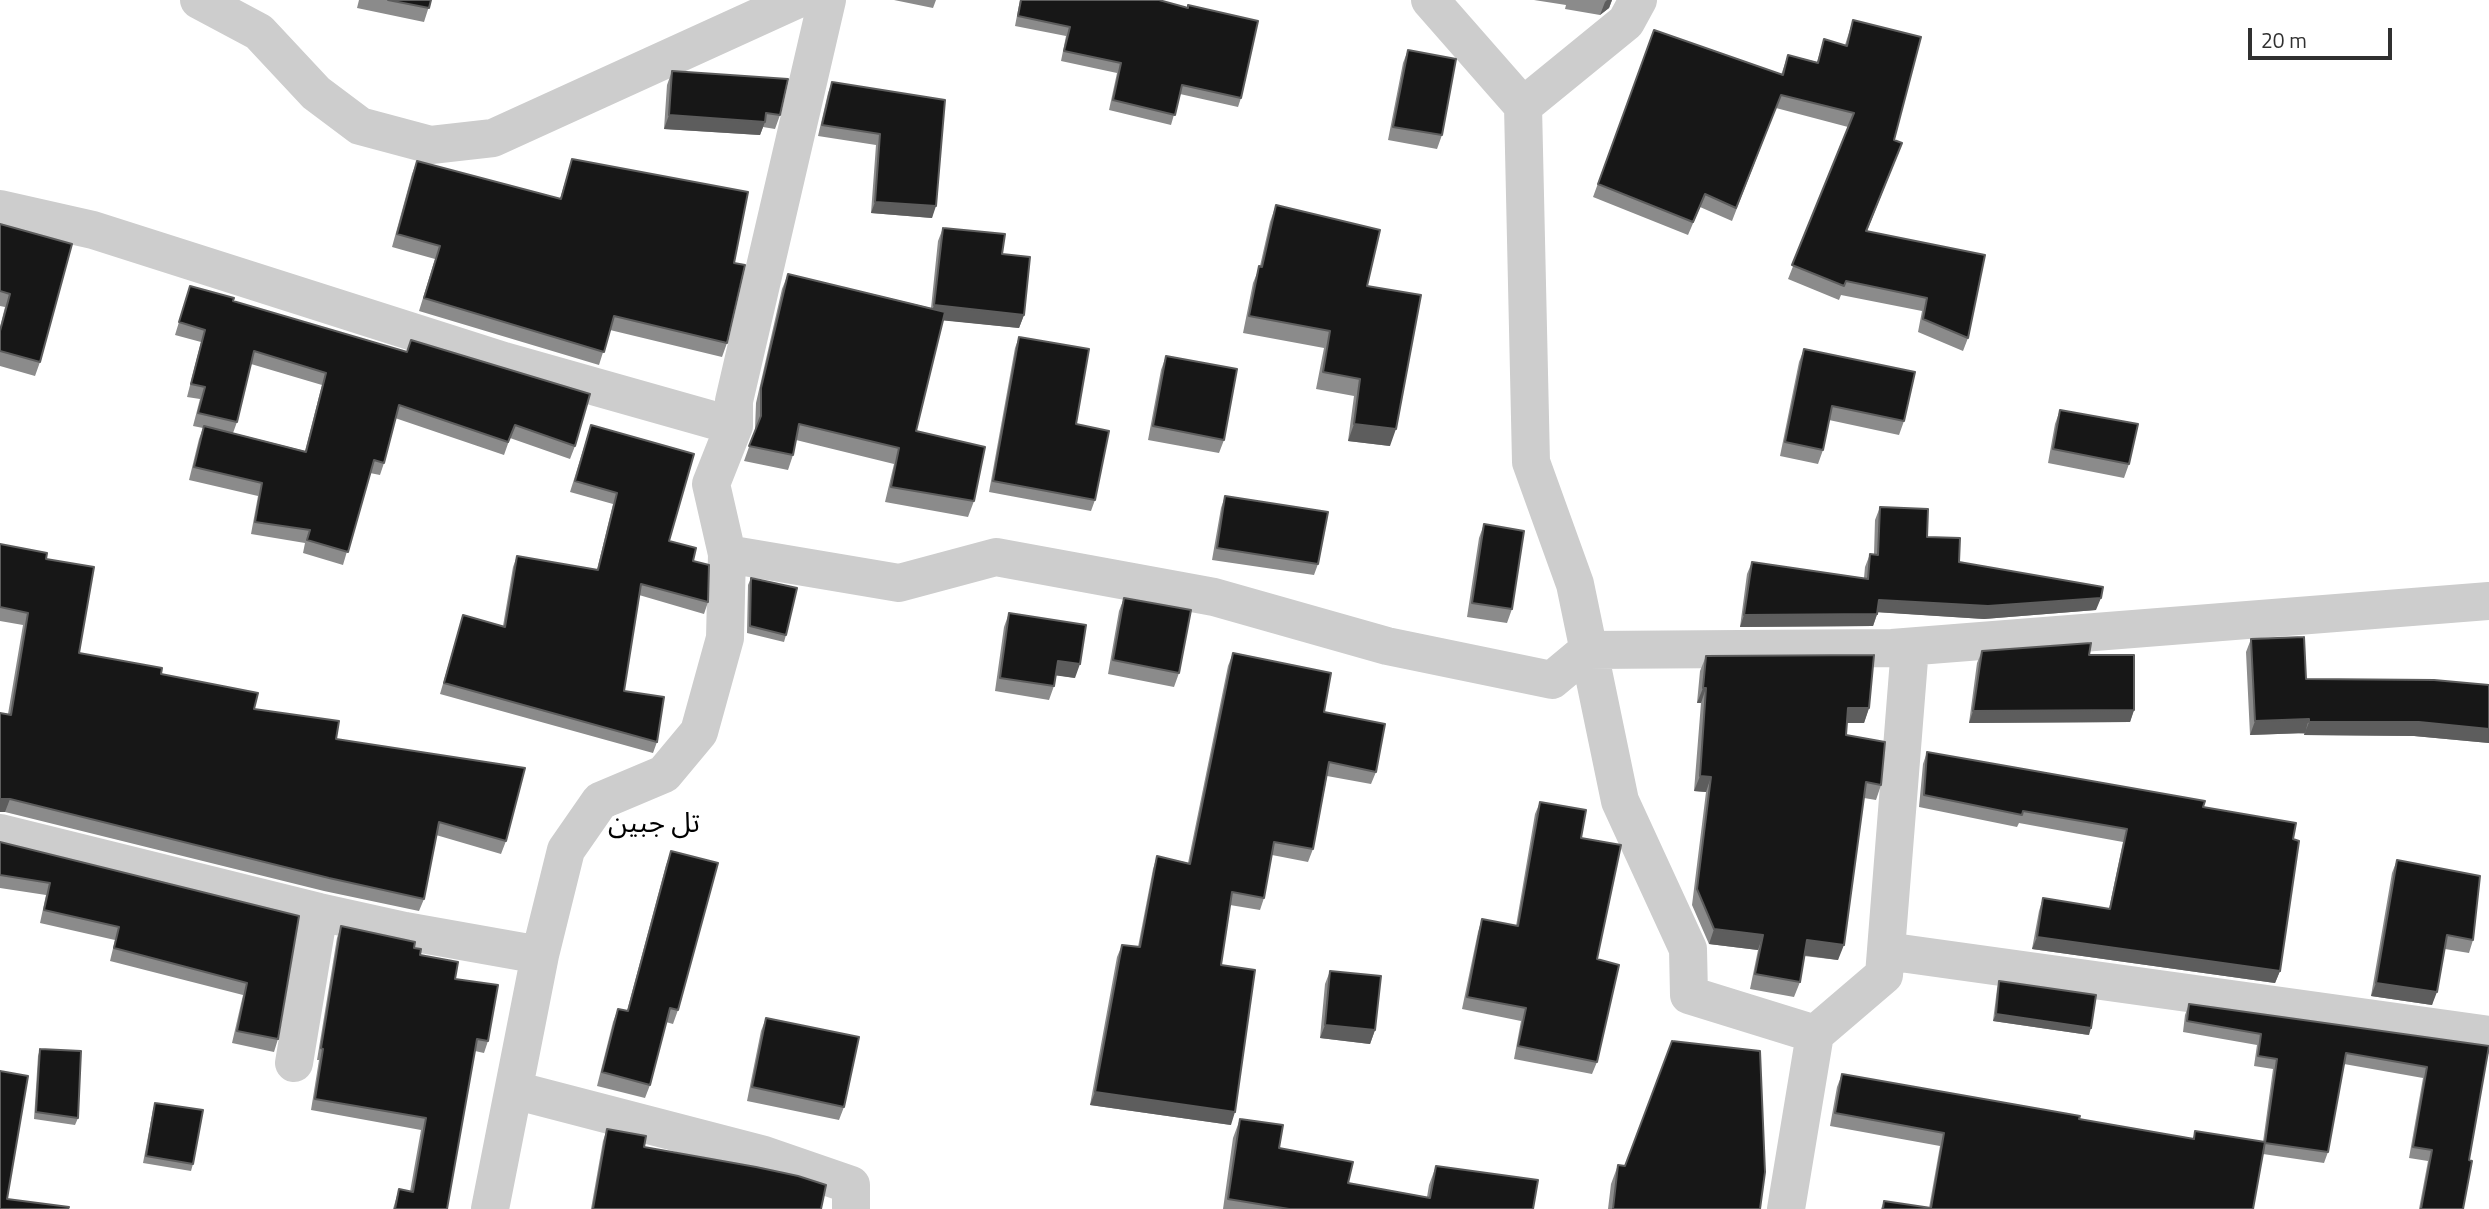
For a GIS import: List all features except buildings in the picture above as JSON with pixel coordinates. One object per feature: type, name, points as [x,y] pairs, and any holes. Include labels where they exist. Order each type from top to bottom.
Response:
[{"type":"street","points":[[199,0],[259,33],[316,93],[360,126],[431,145],[493,138],[796,0]]},
{"type":"street","points":[[490,1209],[540,955],[566,850],[600,801],[664,774],[699,732],[725,638],[727,554],[711,484],[734,426],[734,401],[827,0]]},
{"type":"street","points":[[1430,0],[1523,106],[1531,462],[1575,584],[1619,801],[1688,949],[1689,995],[1815,1034]]},
{"type":"street","points":[[1523,106],[1626,22],[1638,0]]},
{"type":"street","points":[[0,209],[93,230],[491,357],[734,426]]},
{"type":"street","points":[[727,554],[899,583],[996,557],[1214,597],[1387,646],[1552,680],[1588,650],[1910,647],[2489,601]]},
{"type":"street","points":[[1786,1209],[1815,1034],[1884,975],[1910,647]]},
{"type":"street","points":[[0,833],[319,912],[405,931],[540,955]]},
{"type":"street","points":[[294,1063],[319,912]]},
{"type":"street","points":[[1885,951],[2489,1035]]},
{"type":"street","points":[[514,1090],[764,1155],[852,1185],[851,1209]]},
{"type":"district","name":"تل جبين","points":[[654,825]]}]
